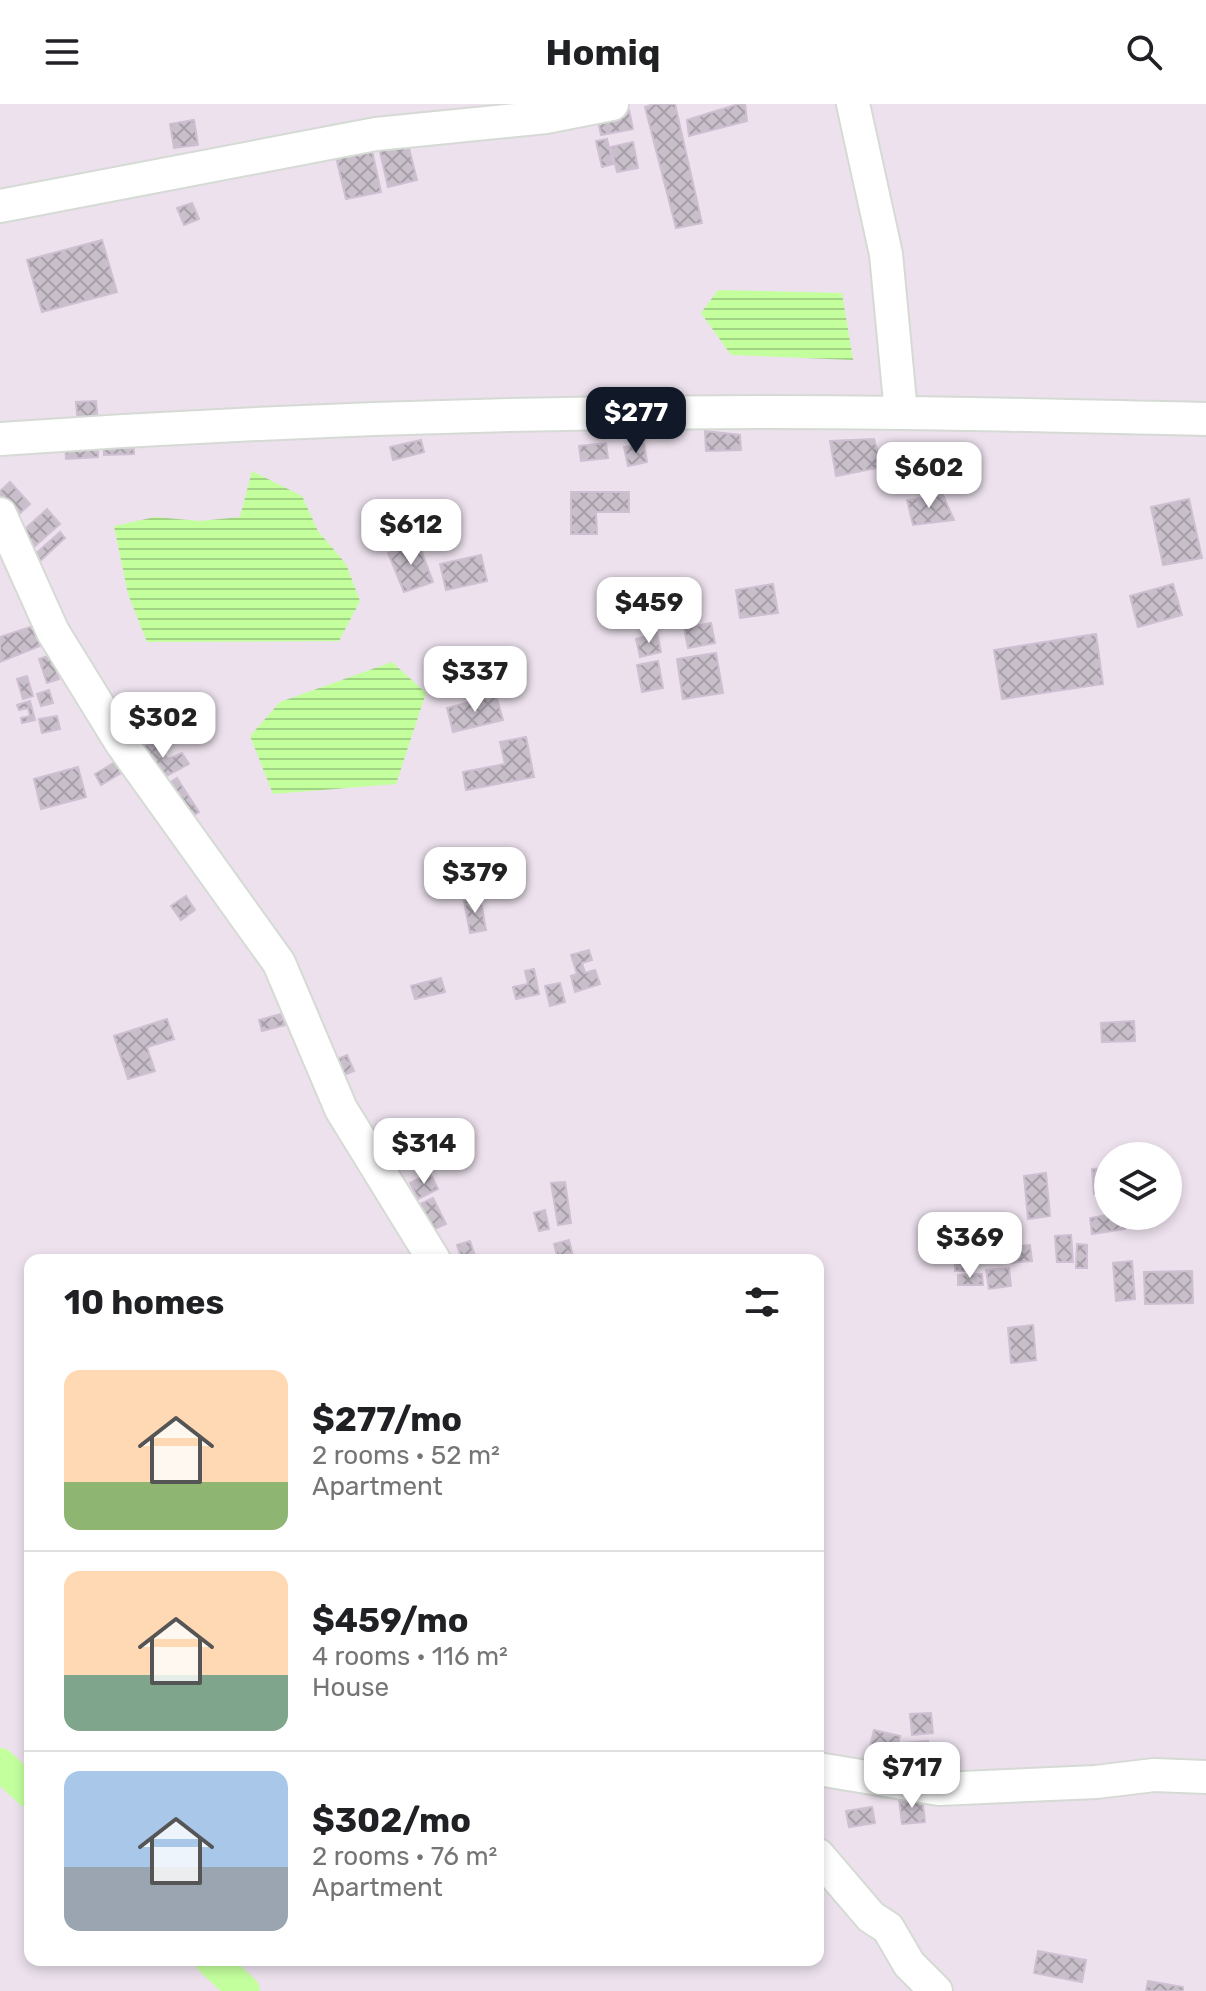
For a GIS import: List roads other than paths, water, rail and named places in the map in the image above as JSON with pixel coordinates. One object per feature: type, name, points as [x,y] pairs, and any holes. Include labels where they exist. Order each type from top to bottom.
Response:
[{"type":"street","points":[[0,206],[376,134],[546,117],[612,104]]},
{"type":"street","points":[[853,104],[886,254],[901,413]]},
{"type":"street","points":[[0,439],[374,418],[901,413],[1206,419]]},
{"type":"street","points":[[0,514],[53,632],[114,731],[279,963],[341,1109],[430,1254]]},
{"type":"street","points":[[824,1770],[939,1789],[1096,1782],[1154,1775],[1206,1777]]},
{"type":"street","points":[[824,1862],[871,1917],[888,1928],[909,1964],[936,1991]]},
{"type":"waterway","points":[[0,1764],[24,1786]]},
{"type":"waterway","points":[[217,1966],[244,1991]]}]
